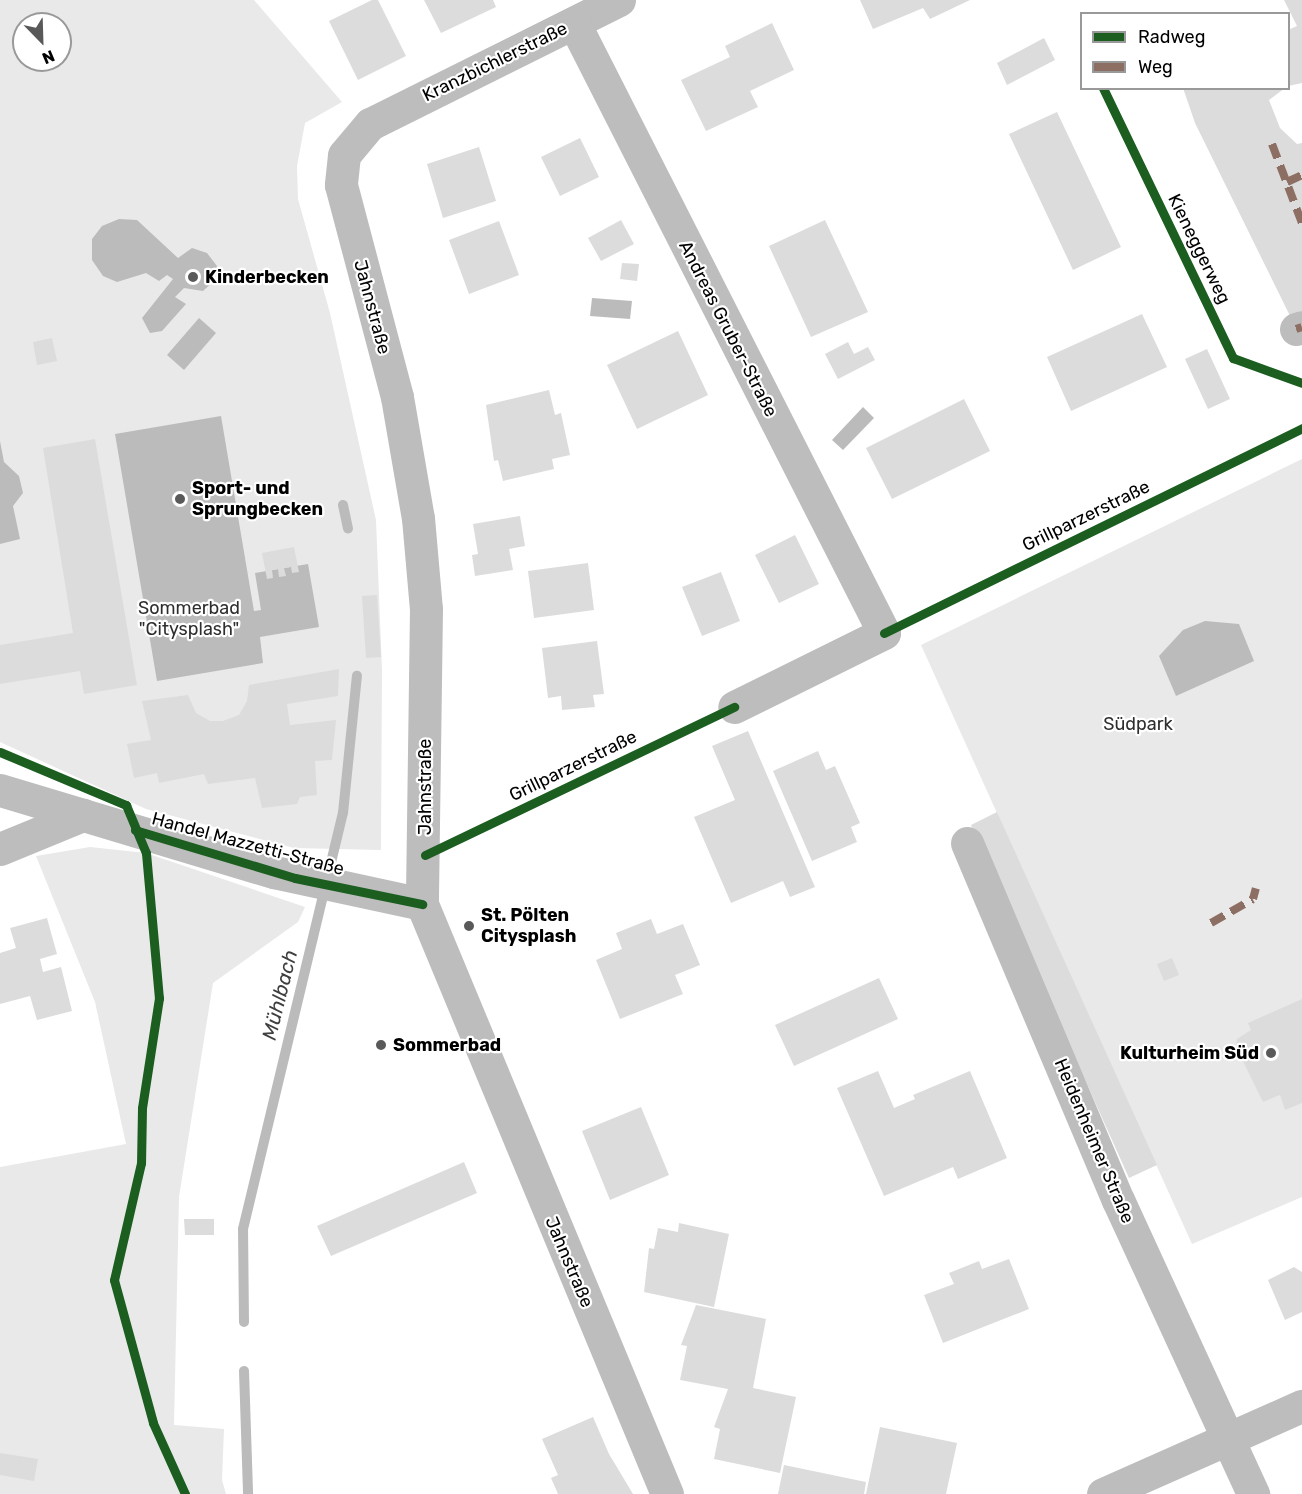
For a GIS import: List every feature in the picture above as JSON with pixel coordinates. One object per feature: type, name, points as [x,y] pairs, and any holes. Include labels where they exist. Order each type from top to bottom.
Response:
[{"type":"street","name":"Kranzbichlerstraße","points":[[370,124],[619,0]]},
{"type":"street","name":"Andreas Gruber-Straße","points":[[574,23],[884,633],[734,707]]},
{"type":"street","name":"Jahnstraße","points":[[370,124],[344,155],[341,185],[397,397],[418,518],[426,609],[422,904],[667,1494]]},
{"type":"street","name":"Handel Mazzetti-Straße","points":[[0,790],[295,878],[422,904]]},
{"type":"street","points":[[0,849],[83,815]]},
{"type":"street","name":"Heidenheimer Straße","points":[[967,843],[1118,1200],[1252,1494]]},
{"type":"street","points":[[1103,1494],[1226,1437],[1302,1406]]},
{"type":"green space","name":"Sommerbad \"Citysplash\"","points":[[0,0],[254,0],[342,102],[305,123],[297,166],[298,199],[330,313],[376,520],[382,670],[381,850],[294,848],[146,809],[0,742]]},
{"type":"green space","name":"Südpark","points":[[1302,459],[1302,1197],[1192,1244],[921,645]]},
{"type":"green space","points":[[90,847],[146,853],[305,907],[298,922],[213,983],[179,1197],[174,1425],[224,1429],[222,1480],[226,1494],[0,1494],[0,1167],[126,1144],[95,1002],[36,856]]},
{"type":"shaded area","name":"Kinderbecken","points":[[119,219],[137,220],[178,258],[192,248],[207,253],[217,266],[214,281],[203,291],[184,288],[175,297],[186,304],[162,331],[150,333],[142,318],[173,279],[167,275],[159,281],[146,273],[117,282],[103,276],[92,260],[92,239],[102,226]]},
{"type":"shaded area","points":[[592,298],[632,301],[630,319],[590,316]]},
{"type":"shaded area","points":[[199,318],[216,333],[184,370],[167,355]]},
{"type":"shaded area","points":[[863,407],[874,418],[843,450],[832,440]]},
{"type":"shaded area","name":"Sport- und Sprungbecken","points":[[221,416],[254,611],[261,610],[255,573],[308,564],[319,627],[260,637],[263,663],[157,681],[115,434]]},
{"type":"shaded area","points":[[0,441],[4,462],[19,476],[23,493],[13,506],[20,539],[0,544]]},
{"type":"shaded area","points":[[1205,621],[1239,624],[1254,661],[1176,696],[1159,656],[1183,630]]},
{"type":"building","points":[[372,0],[378,0],[406,56],[358,80],[329,21]]},
{"type":"building","points":[[424,0],[493,0],[496,7],[441,33]]},
{"type":"building","points":[[860,0],[970,0],[930,19],[923,8],[873,29]]},
{"type":"building","points":[[1284,0],[1302,0],[1302,83],[1290,86],[1290,29],[1297,26]]},
{"type":"building","points":[[772,23],[794,70],[750,91],[758,107],[706,131],[681,80],[730,57],[725,46]]},
{"type":"building","points":[[1044,38],[1055,60],[1007,85],[997,63]]},
{"type":"building","points":[[1184,90],[1282,90],[1269,100],[1280,128],[1297,144],[1302,143],[1302,318],[1293,322],[1195,123]]},
{"type":"building","points":[[1057,112],[1121,247],[1073,270],[1009,134]]},
{"type":"building","points":[[580,138],[599,177],[560,196],[541,157]]},
{"type":"building","points":[[479,147],[496,201],[443,218],[427,164]]},
{"type":"building","points":[[621,220],[634,244],[601,261],[588,238]]},
{"type":"building","points":[[825,220],[868,312],[811,337],[769,246]]},
{"type":"building","points":[[499,221],[519,275],[469,294],[449,240]]},
{"type":"building","points":[[622,263],[639,264],[637,281],[620,279]]},
{"type":"building","points":[[1142,314],[1167,367],[1071,411],[1047,357]]},
{"type":"building","points":[[678,331],[708,395],[637,429],[607,365]]},
{"type":"building","points":[[52,338],[57,361],[37,365],[33,342]]},
{"type":"building","points":[[848,342],[854,354],[868,347],[875,360],[838,379],[825,354]]},
{"type":"building","points":[[1207,349],[1230,399],[1208,409],[1185,359]]},
{"type":"building","points":[[549,390],[555,415],[561,413],[570,455],[552,459],[554,469],[503,481],[498,460],[494,461],[486,405]]},
{"type":"building","points":[[964,399],[990,451],[892,499],[866,448]]},
{"type":"building","points":[[95,439],[137,685],[84,694],[80,671],[0,684],[0,645],[73,633],[43,448]]},
{"type":"building","points":[[520,516],[525,546],[509,549],[513,570],[475,576],[472,555],[478,554],[473,524]]},
{"type":"building","points":[[795,535],[819,584],[779,603],[755,555]]},
{"type":"building","points":[[294,547],[299,572],[292,573],[291,567],[284,568],[286,576],[279,577],[278,569],[272,570],[273,578],[267,579],[262,553]]},
{"type":"building","points":[[588,563],[594,610],[534,618],[528,571]]},
{"type":"building","points":[[721,572],[740,621],[702,636],[682,587]]},
{"type":"building","points":[[377,595],[381,657],[366,658],[362,596]]},
{"type":"building","points":[[597,641],[604,694],[593,695],[595,707],[562,710],[561,696],[548,698],[542,648]]},
{"type":"building","points":[[339,669],[338,696],[287,704],[290,725],[336,720],[332,760],[315,761],[317,795],[300,797],[297,804],[262,808],[255,778],[208,784],[204,774],[159,783],[157,773],[134,778],[127,744],[151,740],[142,701],[188,695],[196,713],[210,721],[223,721],[239,715],[247,701],[249,685]]},
{"type":"building","points":[[748,731],[815,887],[790,897],[783,881],[731,903],[694,817],[735,800],[712,746]]},
{"type":"building","points":[[818,751],[826,770],[835,766],[860,823],[851,827],[857,842],[812,861],[773,771]]},
{"type":"building","points":[[997,812],[1157,1165],[1129,1178],[971,825]]},
{"type":"building","points":[[47,918],[57,954],[40,959],[43,972],[61,967],[72,1011],[37,1020],[30,996],[0,1004],[0,953],[16,948],[10,928]]},
{"type":"building","points":[[651,919],[657,934],[683,924],[700,965],[675,975],[683,994],[620,1019],[596,960],[622,949],[616,933]]},
{"type":"building","points":[[1172,958],[1179,975],[1164,981],[1157,964]]},
{"type":"building","points":[[879,978],[898,1019],[794,1066],[775,1025]]},
{"type":"building","name":"Kulturheim Süd","points":[[1302,999],[1302,1103],[1285,1110],[1280,1095],[1263,1102],[1236,1047],[1237,1039],[1251,1030],[1248,1023]]},
{"type":"building","points":[[878,1071],[894,1108],[915,1099],[913,1095],[970,1071],[1007,1158],[958,1179],[953,1167],[884,1196],[837,1088]]},
{"type":"building","points":[[641,1107],[669,1175],[610,1200],[582,1131]]},
{"type":"building","points":[[464,1162],[477,1193],[331,1256],[317,1226]]},
{"type":"building","points":[[184,1219],[214,1219],[214,1235],[185,1235]]},
{"type":"building","points":[[679,1223],[729,1234],[714,1307],[644,1292],[649,1248],[654,1249],[658,1228],[678,1232]]},
{"type":"building","points":[[1009,1259],[1029,1309],[943,1343],[924,1295],[954,1284],[949,1273],[979,1261],[982,1269]]},
{"type":"building","points":[[1294,1267],[1302,1272],[1302,1312],[1285,1320],[1268,1280]]},
{"type":"building","points":[[696,1305],[766,1319],[753,1388],[796,1397],[780,1473],[714,1459],[720,1429],[714,1427],[728,1389],[680,1380],[687,1346],[681,1345]]},
{"type":"building","points":[[593,1417],[609,1454],[633,1494],[558,1494],[551,1478],[558,1475],[542,1439]]},
{"type":"building","points":[[880,1427],[957,1443],[946,1494],[866,1494]]},
{"type":"building","points":[[0,1453],[38,1459],[34,1481],[0,1475]]},
{"type":"building","points":[[784,1465],[866,1482],[864,1494],[778,1494]]},
{"type":"waterway","name":"Mühlbach","points":[[343,505],[348,528]]},
{"type":"waterway","name":"Mühlbach","points":[[244,1322],[243,1229],[343,813],[357,676]]},
{"type":"waterway","name":"Mühlbach","points":[[244,1371],[248,1494]]},
{"type":"marked path","points":[[1272,144],[1302,223]]},
{"type":"marked path","points":[[1287,182],[1302,175]]},
{"type":"marked path","points":[[1296,329],[1302,327]]},
{"type":"marked path","points":[[1211,923],[1253,899],[1256,888]]},
{"type":"cycle path","name":"Kieneggerweg","points":[[1104,90],[1233,358],[1302,383]]},
{"type":"cycle path","name":"Grillparzerstraße","points":[[884,633],[1302,428]]},
{"type":"cycle path","name":"Grillparzerstraße","points":[[425,855],[734,707]]},
{"type":"cycle path","points":[[0,752],[126,805],[146,853],[159,998],[142,1108],[141,1163],[114,1280],[153,1423],[185,1494]]},
{"type":"cycle path","points":[[135,830],[295,878],[422,904]]},
{"type":"place","name":"Kinderbecken","points":[[193,277]]},
{"type":"place","name":"Sport- und Sprungbecken","points":[[180,499]]},
{"type":"place","name":"St. Pölten Citysplash","points":[[469,926]]},
{"type":"place","name":"Sommerbad","points":[[381,1045]]},
{"type":"place","name":"Kulturheim Süd","points":[[1271,1053]]}]
